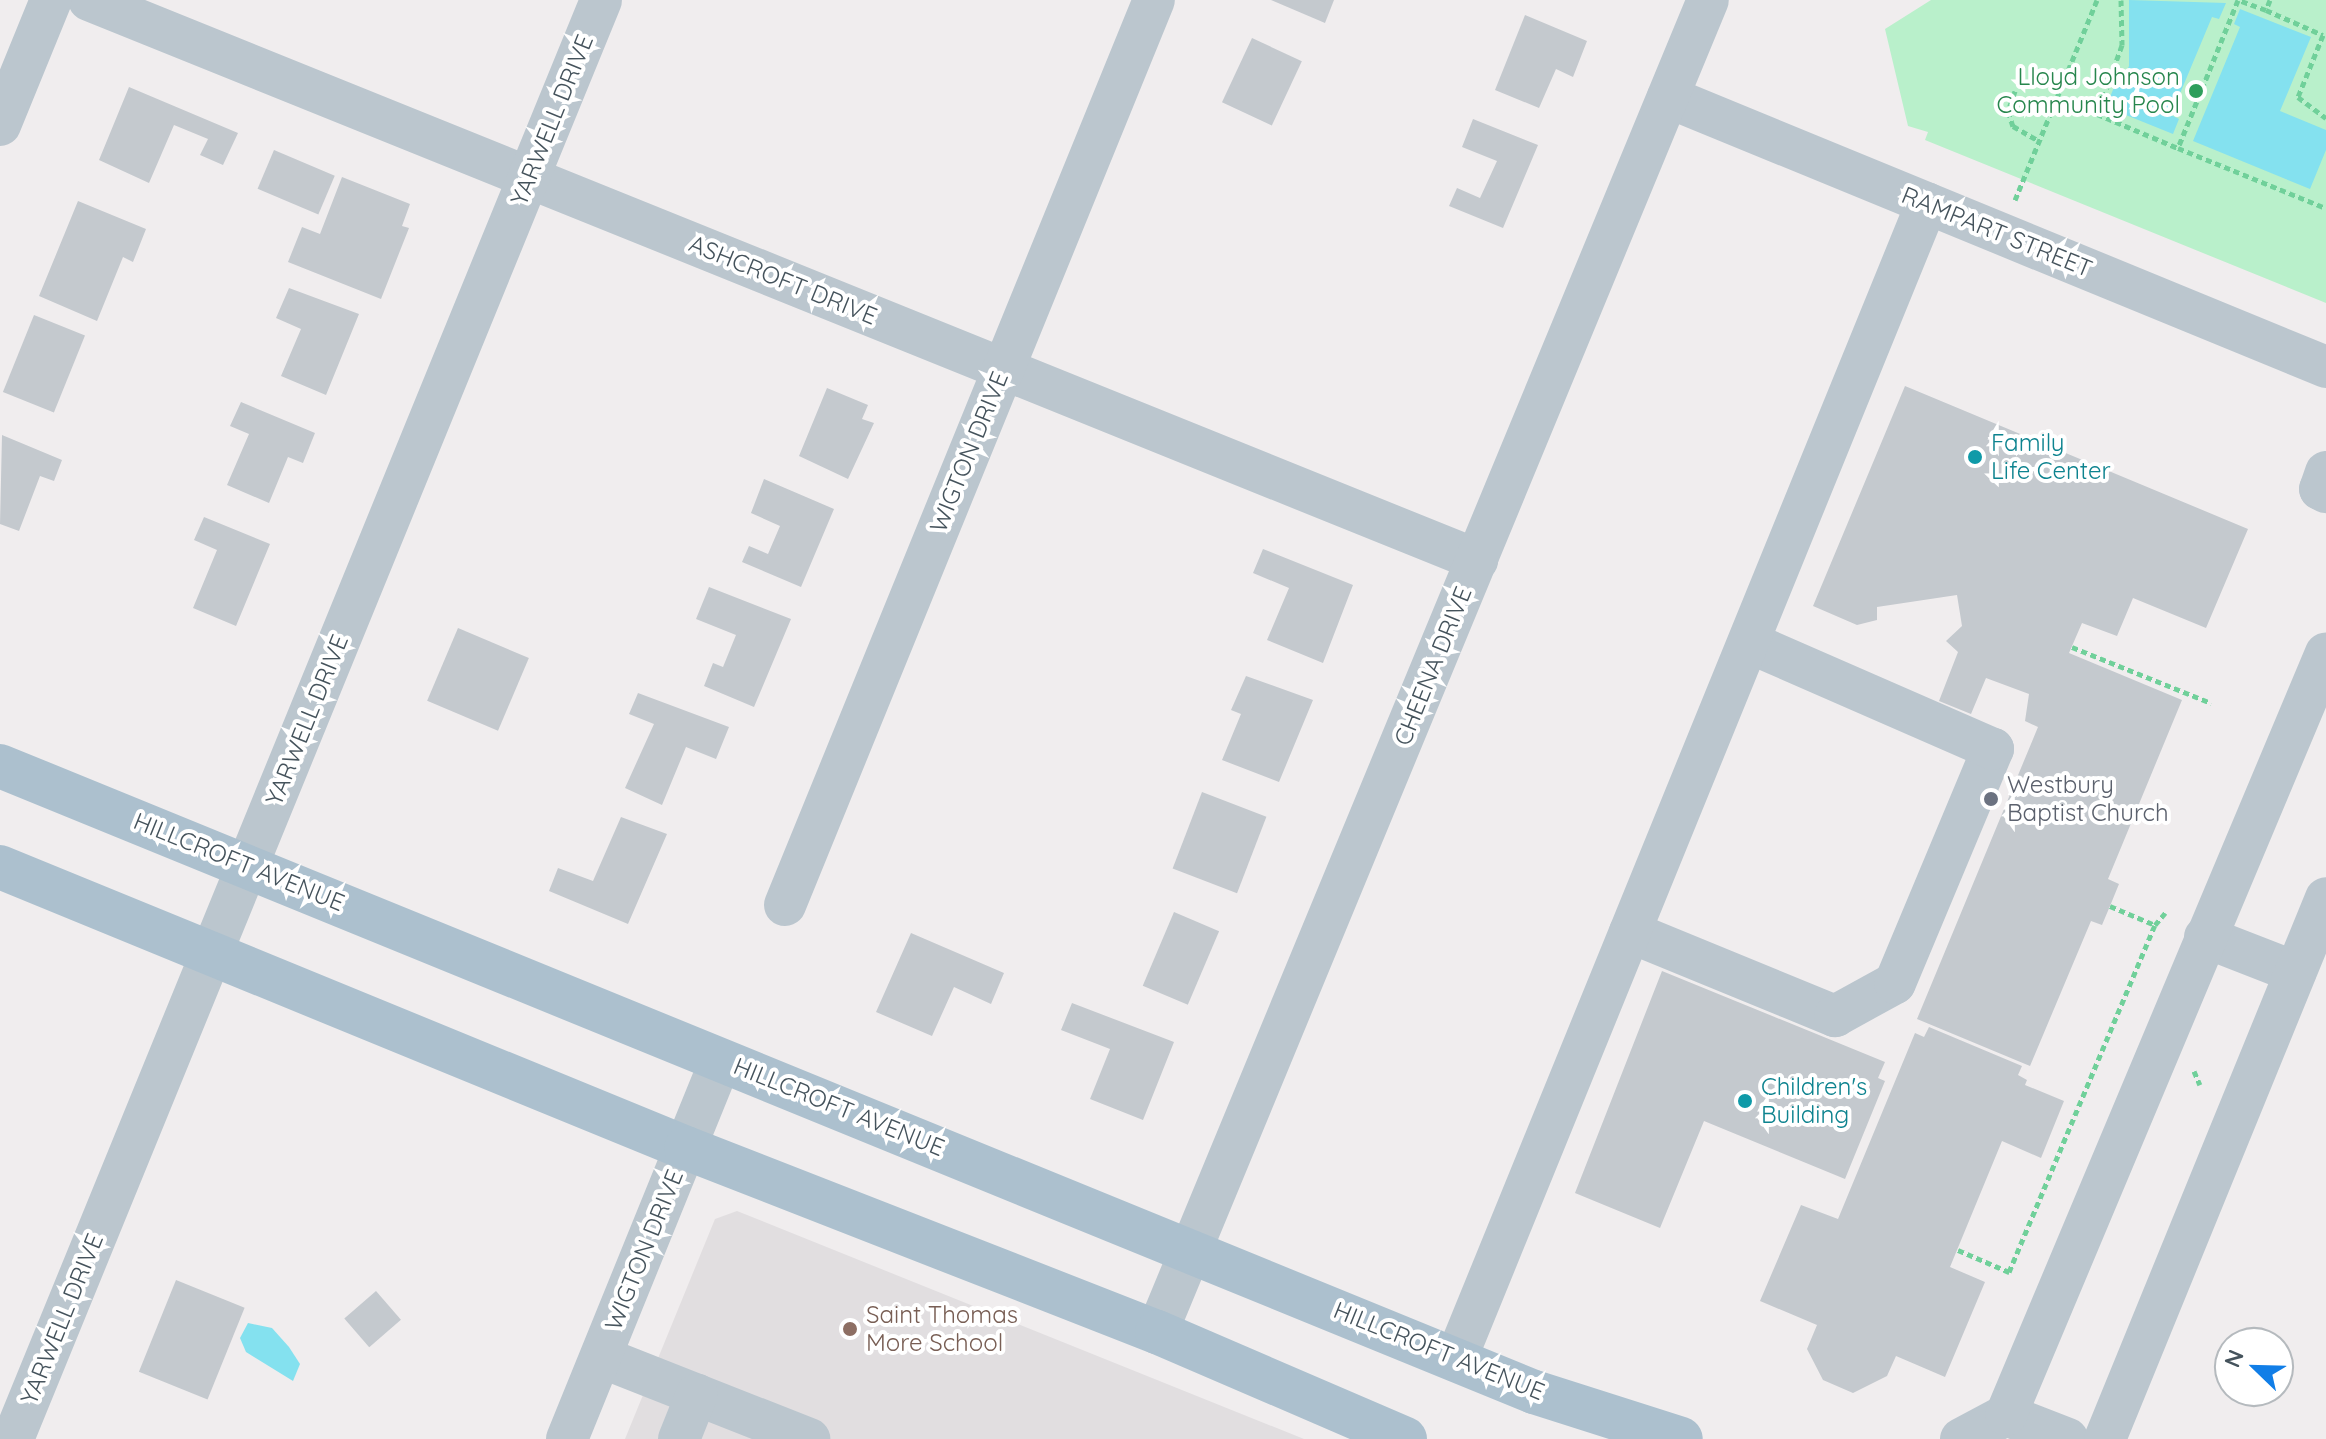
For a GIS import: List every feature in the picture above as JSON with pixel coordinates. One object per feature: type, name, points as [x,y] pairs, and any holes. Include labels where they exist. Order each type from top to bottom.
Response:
[{"type":"main road","name":"HILLCROFT AVENUE","points":[[0,766],[1192,1249],[1534,1392],[1681,1439]]},
{"type":"main road","points":[[0,867],[686,1148],[1157,1332],[1405,1439]]},
{"type":"street","points":[[0,125],[51,0]]},
{"type":"street","name":"ASHCROFT DRIVE","points":[[89,0],[1477,560]]},
{"type":"street","name":"YARWELL DRIVE","points":[[13,1439],[601,0]]},
{"type":"street","name":"WIGTON DRIVE","points":[[785,905],[1154,0]]},
{"type":"street","name":"CHEENA DRIVE","points":[[1157,1332],[1708,0]]},
{"type":"street","name":"RAMPART STREET","points":[[1668,97],[2326,367]]},
{"type":"street","points":[[1456,1359],[1927,203]]},
{"type":"street","points":[[2326,472],[2320,489],[2326,492]]},
{"type":"street","points":[[1630,932],[1835,1016],[1895,983],[1993,749],[1750,643]]},
{"type":"street","points":[[1961,1439],[2006,1415],[2326,653]]},
{"type":"street","points":[[2105,1439],[2326,898]]},
{"type":"street","points":[[2205,937],[2295,972]]},
{"type":"street","name":"WIGTON DRIVE","points":[[567,1439],[721,1060]]},
{"type":"street","points":[[601,1357],[809,1439]]},
{"type":"street","points":[[679,1439],[697,1394]]},
{"type":"street","points":[[2006,1415],[2068,1439]]},
{"type":"path","points":[[2001,234],[2097,0]]},
{"type":"path","points":[[2121,0],[2122,45],[2097,114],[2326,208]]},
{"type":"path","points":[[2178,148],[2238,0],[2323,35],[2298,97],[2326,118]]},
{"type":"path","points":[[2266,10],[2270,0]]},
{"type":"path","points":[[2015,91],[2008,111],[2013,126],[2039,141]]},
{"type":"path","points":[[2072,647],[2211,703]]},
{"type":"path","points":[[2110,906],[2155,925]]},
{"type":"path","points":[[1958,1250],[2009,1272],[2155,925],[2165,913]]},
{"type":"shaded area","name":"Saint Thomas More School","points":[[737,1211],[1304,1439],[625,1439],[715,1219]]},
{"type":"green space","name":"Lloyd Johnson Community Pool","points":[[1931,0],[2326,0],[2326,303],[1925,140],[1928,132],[1908,126],[1885,29]]},
{"type":"water","points":[[2129,0],[2226,3],[2219,19],[2212,17],[2171,115],[2179,119],[2173,134],[2106,107],[2119,75],[2124,77],[2129,66]]},
{"type":"water","points":[[2240,9],[2311,37],[2280,111],[2326,130],[2326,150],[2310,189],[2193,141],[2240,27],[2234,24]]},
{"type":"water","points":[[248,1323],[272,1328],[289,1347],[300,1364],[293,1381],[246,1352],[240,1338]]},
{"type":"building","points":[[1271,0],[1334,0],[1325,23]]},
{"type":"building","points":[[1525,15],[1587,41],[1573,77],[1556,69],[1539,108],[1495,90]]},
{"type":"building","points":[[1252,38],[1302,61],[1272,126],[1222,102]]},
{"type":"building","points":[[129,87],[238,133],[223,165],[200,155],[208,139],[174,125],[149,183],[99,160]]},
{"type":"building","points":[[1473,119],[1538,145],[1503,228],[1449,206],[1457,188],[1480,198],[1497,161],[1462,147]]},
{"type":"building","points":[[274,150],[335,176],[318,214],[258,189]]},
{"type":"building","points":[[342,177],[410,204],[402,226],[409,228],[381,299],[288,262],[302,227],[320,234]]},
{"type":"building","points":[[78,201],[146,229],[133,262],[123,257],[97,321],[39,296]]},
{"type":"building","points":[[289,288],[359,314],[326,395],[281,376],[301,329],[276,318]]},
{"type":"building","points":[[34,315],[85,336],[54,413],[3,392]]},
{"type":"building","points":[[1905,386],[2248,529],[2206,628],[2133,598],[2117,636],[2082,623],[2069,653],[2182,700],[2108,879],[2119,884],[2110,906],[2102,925],[2091,921],[2030,1066],[1917,1019],[2038,727],[2025,721],[2029,694],[1986,678],[1971,714],[1939,701],[1958,652],[1946,641],[1962,626],[1957,595],[1877,607],[1877,620],[1857,625],[1813,606]]},
{"type":"building","points":[[827,388],[868,405],[862,419],[874,423],[848,479],[799,456]]},
{"type":"building","points":[[241,402],[315,433],[303,463],[288,457],[269,503],[227,485],[249,434],[230,426]]},
{"type":"building","points":[[2,435],[62,460],[54,481],[40,476],[19,531],[0,524]]},
{"type":"building","points":[[764,479],[834,509],[801,587],[742,562],[749,546],[768,554],[780,526],[751,513]]},
{"type":"building","points":[[204,517],[270,544],[236,626],[193,608],[217,550],[194,540]]},
{"type":"building","points":[[1263,549],[1353,585],[1323,663],[1267,640],[1289,588],[1253,573]]},
{"type":"building","points":[[709,587],[791,619],[754,707],[704,686],[713,663],[723,667],[736,635],[696,619]]},
{"type":"building","points":[[458,628],[529,658],[498,731],[427,701]]},
{"type":"building","points":[[1246,676],[1313,700],[1279,782],[1222,760],[1241,714],[1231,710]]},
{"type":"building","points":[[638,693],[729,727],[716,759],[686,747],[662,805],[625,788],[654,724],[629,714]]},
{"type":"building","points":[[1202,792],[1266,817],[1237,893],[1173,869]]},
{"type":"building","points":[[621,817],[667,834],[628,924],[549,891],[558,868],[593,881]]},
{"type":"building","points":[[1174,912],[1219,931],[1188,1005],[1143,986]]},
{"type":"building","points":[[911,933],[1004,973],[991,1004],[954,987],[932,1036],[876,1012]]},
{"type":"building","name":"Children's Building","points":[[1662,971],[1885,1062],[1878,1078],[1885,1081],[1845,1179],[1704,1121],[1660,1228],[1575,1193]]},
{"type":"building","points":[[1072,1003],[1174,1042],[1143,1120],[1090,1099],[1110,1049],[1061,1030]]},
{"type":"building","points":[[1929,1027],[2022,1066],[2018,1075],[2027,1080],[2025,1085],[2064,1101],[2041,1158],[2002,1141],[1950,1267],[1985,1282],[1945,1377],[1896,1356],[1887,1376],[1853,1393],[1823,1380],[1807,1349],[1817,1325],[1760,1301],[1801,1205],[1838,1219],[1915,1033],[1924,1037]]},
{"type":"building","points":[[176,1280],[245,1308],[208,1400],[139,1372]]},
{"type":"building","points":[[376,1291],[401,1320],[369,1347],[344,1319]]},
{"type":"place","name":"Lloyd Johnson Community Pool","points":[[2196,91]]},
{"type":"place","name":"Family Life Center","points":[[1975,457]]},
{"type":"place","name":"Westbury Baptist Church","points":[[1991,799]]},
{"type":"place","name":"Children's Building","points":[[1745,1101]]},
{"type":"place","name":"Saint Thomas More School","points":[[850,1329]]}]
